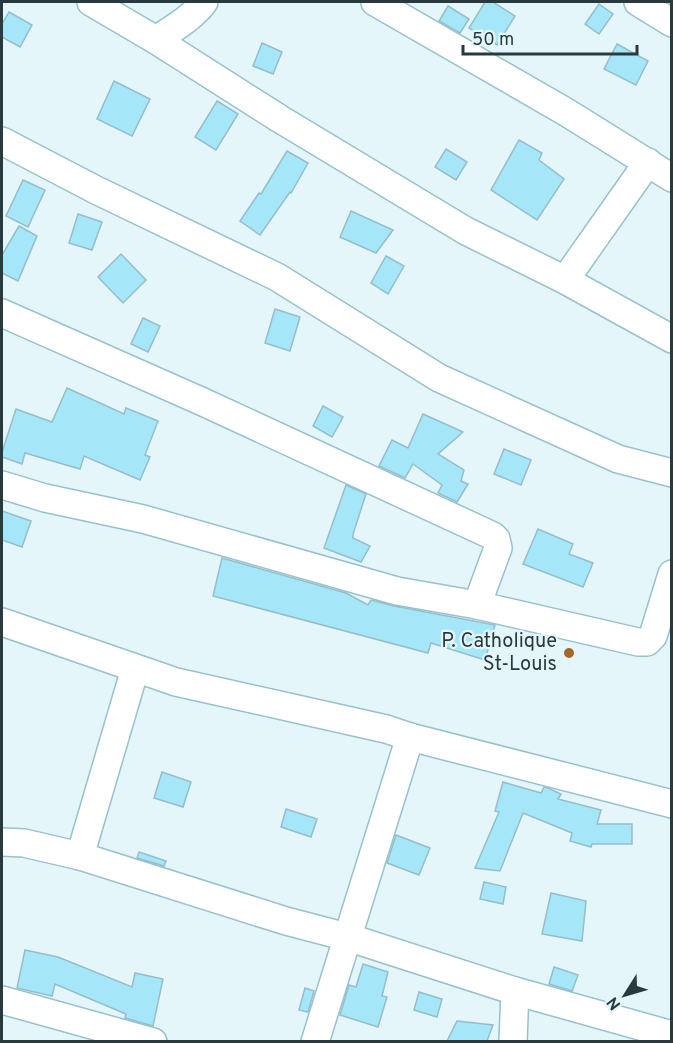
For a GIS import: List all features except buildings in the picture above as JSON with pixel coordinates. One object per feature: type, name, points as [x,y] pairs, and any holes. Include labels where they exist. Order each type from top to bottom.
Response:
[{"type":"street","points":[[91,2],[466,231],[564,280],[672,339]]},
{"type":"street","points":[[156,40],[181,23],[204,2]]},
{"type":"street","points":[[375,2],[672,178]]},
{"type":"street","points":[[638,2],[672,23]]},
{"type":"street","points":[[2,141],[96,190],[252,267],[277,277],[439,378],[618,459],[672,473]]},
{"type":"street","points":[[564,280],[648,162]]},
{"type":"street","points":[[2,313],[203,402],[493,536],[498,548],[477,605]]},
{"type":"street","points":[[2,485],[45,498],[143,519],[397,591],[477,605],[638,642],[647,642],[655,631],[672,574]]},
{"type":"street","points":[[2,622],[176,682],[386,729],[672,804]]},
{"type":"street","points":[[80,856],[135,669]]},
{"type":"street","points":[[315,1041],[410,737]]},
{"type":"street","points":[[2,842],[24,843],[80,856],[286,921],[347,937],[514,991],[672,1035]]},
{"type":"street","points":[[513,1041],[514,991]]},
{"type":"street","points":[[2,1000],[153,1041]]},
{"type":"place","name":"P. Catholique St-Louis","points":[[569,653]]}]
